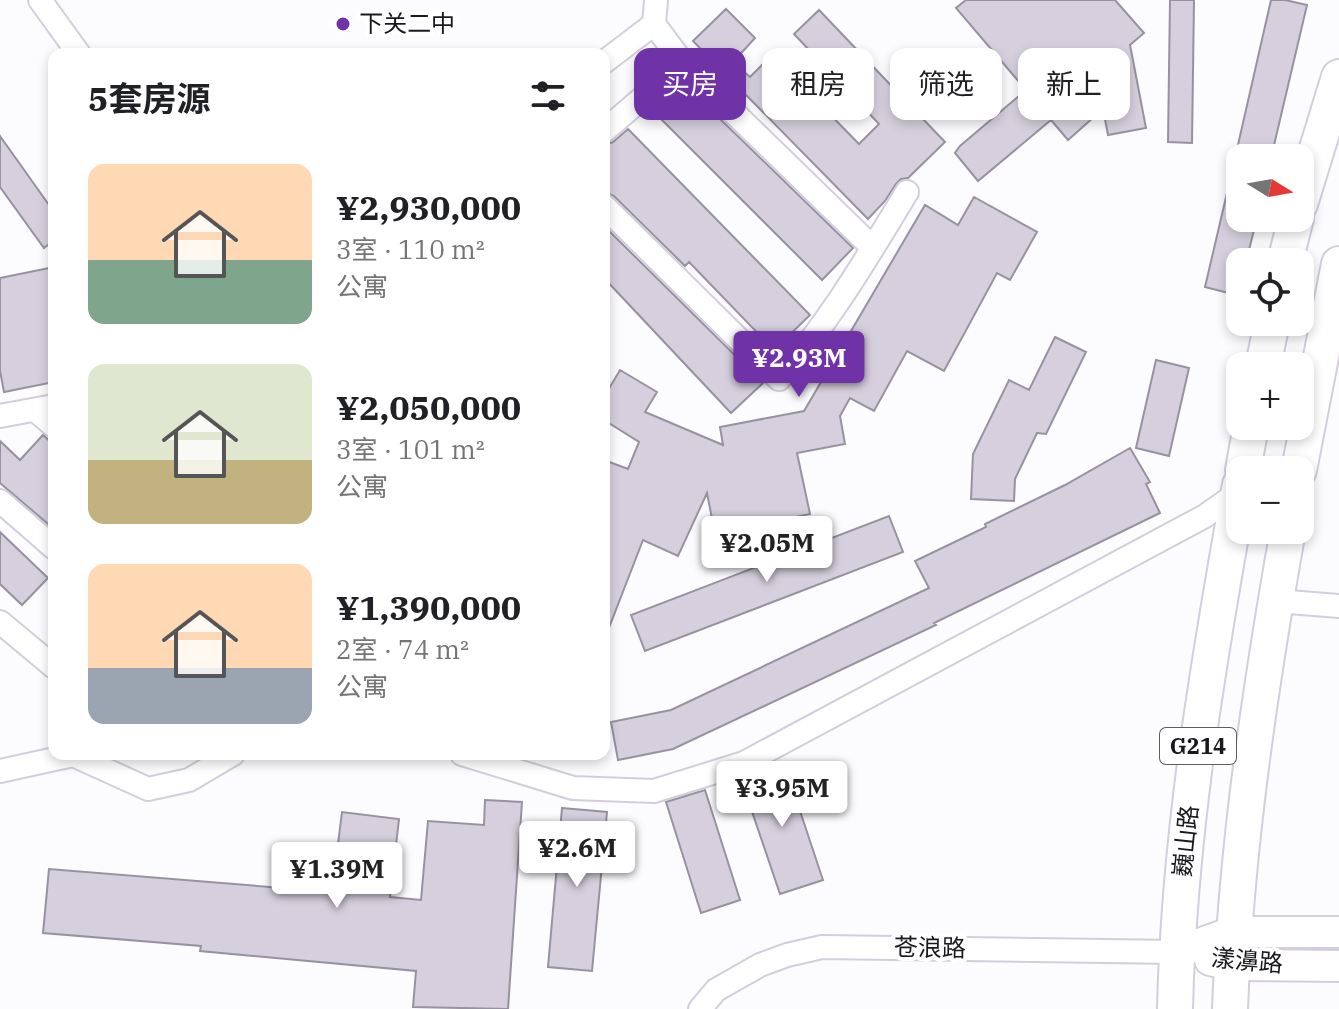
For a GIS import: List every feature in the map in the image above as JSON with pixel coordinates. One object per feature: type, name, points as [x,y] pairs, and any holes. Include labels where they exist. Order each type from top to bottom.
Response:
[{"type":"highway","points":[[1314,158],[1339,77]]},
{"type":"highway","points":[[1302,456],[1339,264]]},
{"type":"highway","name":"巍山路","points":[[1175,1009],[1183,866],[1194,774],[1230,544]]},
{"type":"highway","name":"G214","points":[[1230,1009],[1232,948],[1245,808],[1286,544]]},
{"type":"main road","name":"漾濞路","points":[[1177,952],[1232,948],[1339,932]]},
{"type":"main road","name":"漾濞路","points":[[1232,948],[1339,966]]},
{"type":"street","points":[[40,0],[75,48]]},
{"type":"street","points":[[656,0],[654,24],[672,48]]},
{"type":"street","points":[[610,57],[654,24]]},
{"type":"street","points":[[610,126],[634,105]]},
{"type":"street","points":[[742,120],[873,248]]},
{"type":"street","points":[[610,212],[779,379],[797,359],[873,248],[907,192]]},
{"type":"street","points":[[0,416],[44,408]]},
{"type":"street","points":[[482,760],[573,788],[654,791],[744,763],[1205,516],[1226,496]]},
{"type":"street","points":[[0,501],[48,543]]},
{"type":"street","points":[[1276,601],[1339,606]]},
{"type":"street","points":[[0,622],[48,662]]},
{"type":"street","points":[[0,771],[50,760]]},
{"type":"street","points":[[84,760],[148,789],[189,780],[223,760]]},
{"type":"street","name":"苍浪路","points":[[700,1009],[716,990],[760,965],[822,947],[1177,952]]},
{"type":"building","points":[[966,0],[1115,0],[1144,33],[1130,45],[1146,128],[1108,135],[1105,120],[1130,120],[1130,48],[1018,48],[1018,81],[1002,62],[1002,48],[990,48],[956,8]]},
{"type":"building","points":[[1170,0],[1194,0],[1192,143],[1168,142]]},
{"type":"building","points":[[1271,0],[1307,5],[1274,144],[1238,144]]},
{"type":"building","points":[[726,9],[755,38],[746,48],[700,48],[693,41]]},
{"type":"building","points":[[819,10],[855,48],[807,48],[794,34]]},
{"type":"building","points":[[762,65],[762,111],[746,95],[746,73],[750,77]]},
{"type":"building","points":[[874,68],[890,84],[890,120],[924,120],[945,142],[908,178],[896,184],[868,219],[771,120],[836,120],[859,144],[879,124],[874,119]]},
{"type":"building","points":[[1018,97],[1018,120],[1051,120],[978,181],[955,153],[991,120],[1002,120],[1002,110]]},
{"type":"building","points":[[662,120],[721,120],[853,248],[822,280]]},
{"type":"building","points":[[1051,120],[1091,120],[1068,140]]},
{"type":"building","points":[[628,129],[810,315],[774,350],[689,262],[685,266],[610,194],[610,143]]},
{"type":"building","points":[[0,136],[48,204],[48,245],[44,248],[0,187]]},
{"type":"building","points":[[974,197],[1037,232],[1010,280],[997,273],[944,371],[907,351],[874,411],[850,398],[840,416],[845,444],[797,453],[810,514],[715,534],[707,493],[678,556],[643,540],[610,625],[610,462],[628,469],[639,442],[610,424],[610,387],[620,370],[657,392],[645,412],[723,445],[720,427],[804,411],[925,205],[958,225]]},
{"type":"building","points":[[1226,197],[1226,232],[1254,232],[1250,248],[1226,248],[1226,292],[1205,287]]},
{"type":"building","points":[[610,232],[763,383],[731,413],[610,284]]},
{"type":"building","points":[[48,268],[48,383],[4,392],[0,371],[0,278]]},
{"type":"building","points":[[1055,337],[1086,352],[1046,434],[1037,433],[1015,479],[1014,501],[971,499],[973,454],[1009,380],[1029,390]]},
{"type":"building","points":[[1156,360],[1189,368],[1169,456],[1136,448]]},
{"type":"building","points":[[43,435],[48,440],[48,524],[0,483],[0,441],[20,460]]},
{"type":"building","points":[[1130,448],[1150,482],[1146,484],[1160,513],[934,623],[936,625],[673,749],[618,760],[611,722],[671,710],[929,588],[915,561],[986,527],[985,524],[1065,485]]},
{"type":"building","points":[[889,516],[903,552],[645,651],[631,615]]},
{"type":"building","points":[[0,532],[48,578],[22,605],[0,584]]},
{"type":"building","points":[[784,763],[823,880],[780,894],[741,779]]},
{"type":"building","points":[[705,790],[740,900],[701,913],[666,802]]},
{"type":"building","points":[[485,800],[522,802],[508,1009],[413,1007],[416,971],[200,951],[201,946],[43,933],[49,869],[332,892],[342,812],[399,819],[390,897],[421,900],[428,821],[484,825]]},
{"type":"building","points":[[562,808],[607,812],[592,971],[548,967]]},
{"type":"place","name":"下关二中","points":[[343,24]]}]
